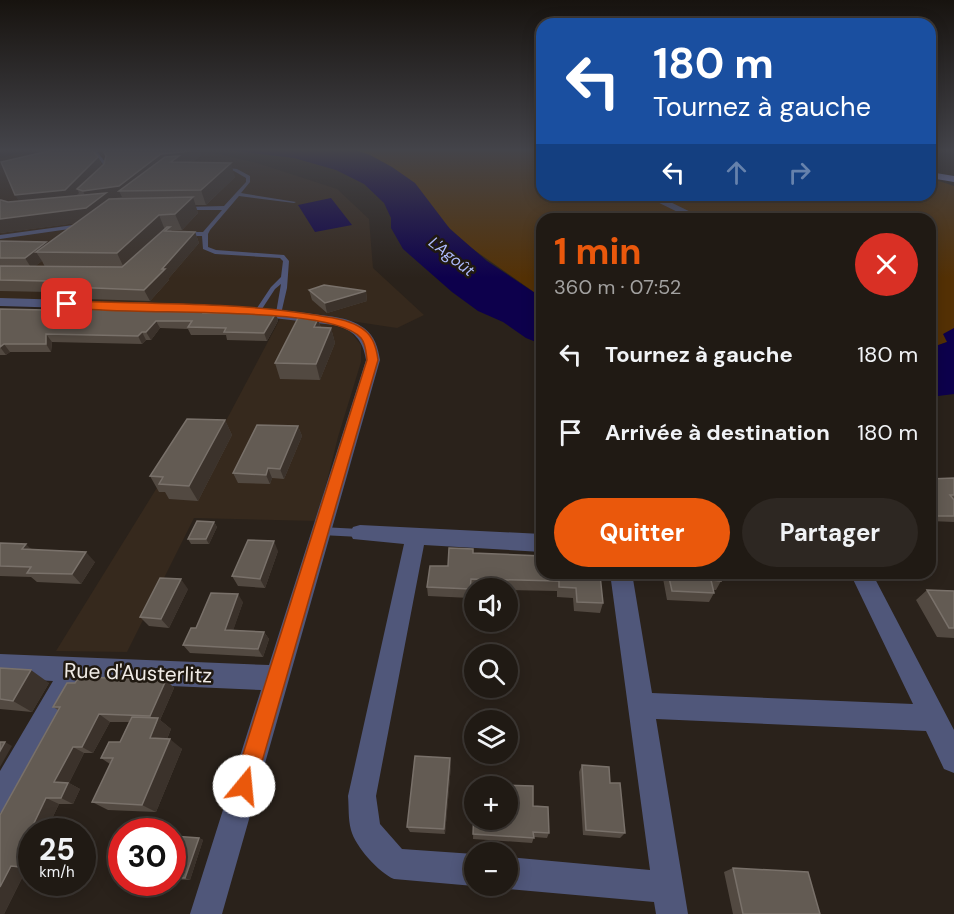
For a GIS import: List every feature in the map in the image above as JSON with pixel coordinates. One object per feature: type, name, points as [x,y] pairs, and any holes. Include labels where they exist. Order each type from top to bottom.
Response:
[{"type":"street","points":[[661,201],[687,213]]},
{"type":"street","points":[[0,302],[279,312],[339,322],[355,328],[366,337],[371,348],[373,360],[206,914]]},
{"type":"street","points":[[360,533],[536,543]]},
{"type":"street","points":[[416,535],[362,796],[366,830],[394,864],[464,869]]},
{"type":"street","points":[[518,875],[670,900],[622,579]]},
{"type":"street","points":[[864,579],[954,759]]},
{"type":"street","name":"Rue d'Austerlitz","points":[[0,666],[276,678]]},
{"type":"street","points":[[0,799],[73,670]]},
{"type":"street","points":[[640,705],[933,718]]},
{"type":"lane","points":[[279,312],[286,261],[282,256],[209,251],[205,248],[204,234],[238,194],[294,202]]},
{"type":"lane","points":[[174,209],[226,208]]},
{"type":"lane","points":[[0,237],[88,226]]},
{"type":"lane","points":[[181,234],[204,234]]},
{"type":"lane","points":[[5,244],[13,235]]},
{"type":"lane","points":[[258,311],[273,288],[284,277]]},
{"type":"lane","points":[[321,531],[360,533]]},
{"type":"shaded area","points":[[0,193],[341,193],[369,219],[373,268],[424,315],[397,328],[284,311],[0,303]]},
{"type":"shaded area","points":[[411,193],[536,193],[536,201],[936,201],[936,193],[954,193],[954,328],[947,342],[936,346],[936,213],[536,213],[536,293],[470,247]]},
{"type":"shaded area","points":[[281,317],[333,325],[350,331],[361,345],[361,362],[338,437],[317,521],[194,518],[127,652],[56,651],[192,431],[220,432]]},
{"type":"water","name":"L'Agoût","points":[[373,193],[422,193],[450,229],[487,261],[536,294],[536,342],[503,322],[478,311],[452,292],[403,249],[391,228],[391,218],[384,203]]},
{"type":"water","points":[[331,198],[352,225],[315,232],[298,205]]},
{"type":"water","points":[[954,328],[954,394],[936,396],[936,346],[947,342],[943,334]]},
{"type":"building","points":[[14,193],[38,193],[15,195]]},
{"type":"building","points":[[106,193],[86,208],[0,219],[0,200],[8,202]]},
{"type":"building","points":[[193,197],[175,214],[159,215],[117,253],[36,252],[109,199]]},
{"type":"building","points":[[167,227],[170,227],[165,231],[195,232],[162,269],[165,269],[144,290],[45,286],[46,281],[0,280],[0,266],[122,267]]},
{"type":"building","points":[[0,241],[46,242],[25,258],[0,258]]},
{"type":"building","points":[[324,285],[366,291],[325,303],[309,290]]},
{"type":"building","points":[[47,303],[204,309],[203,313],[276,313],[264,333],[224,332],[226,328],[188,327],[192,321],[156,321],[146,332],[138,336],[46,334],[46,344],[4,344],[0,347],[0,309],[47,310]]},
{"type":"building","points":[[298,318],[318,319],[314,327],[331,328],[316,364],[275,363]]},
{"type":"building","points":[[187,419],[225,420],[189,486],[159,484],[163,477],[150,476]]},
{"type":"building","points":[[257,425],[298,426],[280,469],[268,468],[266,475],[233,473]]},
{"type":"building","points":[[954,478],[954,495],[950,495],[954,500],[954,516],[936,516],[936,479]]},
{"type":"building","points":[[197,521],[214,522],[206,539],[188,539]]},
{"type":"building","points":[[248,540],[274,541],[260,579],[232,576]]},
{"type":"building","points":[[0,543],[26,544],[22,549],[86,552],[72,574],[27,573],[31,567],[0,566]]},
{"type":"building","points":[[449,548],[473,549],[473,553],[536,556],[536,579],[600,579],[603,603],[577,602],[576,588],[559,587],[559,581],[464,578],[464,589],[427,587],[430,566],[448,566]]},
{"type":"building","points":[[160,578],[181,579],[161,619],[140,617]]},
{"type":"building","points":[[669,579],[720,579],[721,581],[711,580],[714,593],[672,591]]},
{"type":"building","points":[[927,590],[954,591],[954,628],[949,628]]},
{"type":"building","points":[[211,593],[238,594],[225,630],[264,632],[258,649],[183,645],[191,628],[196,628]]},
{"type":"building","points":[[0,668],[31,670],[13,701],[0,699]]},
{"type":"building","points":[[79,677],[166,680],[150,716],[99,714],[82,747],[73,747],[54,782],[68,783],[61,798],[46,798],[36,818],[18,818],[18,867],[11,866],[0,887],[0,815],[60,707],[53,707],[67,683],[75,683]]},
{"type":"building","points":[[132,717],[158,718],[150,738],[170,739],[142,805],[92,802],[113,758],[101,758],[109,742],[120,742]]},
{"type":"building","points":[[415,756],[450,758],[444,829],[407,827]]},
{"type":"building","points":[[582,765],[609,767],[610,783],[620,783],[625,833],[586,830]]},
{"type":"building","points":[[518,785],[533,786],[533,806],[548,807],[549,833],[533,832],[534,838],[473,834],[473,830],[518,830]]},
{"type":"building","points":[[186,837],[199,838],[186,875]]},
{"type":"building","points":[[733,868],[808,872],[820,914],[743,914]]},
{"type":"route","points":[[67,304],[279,312],[339,322],[355,328],[366,337],[371,348],[373,360],[244,786]]}]
